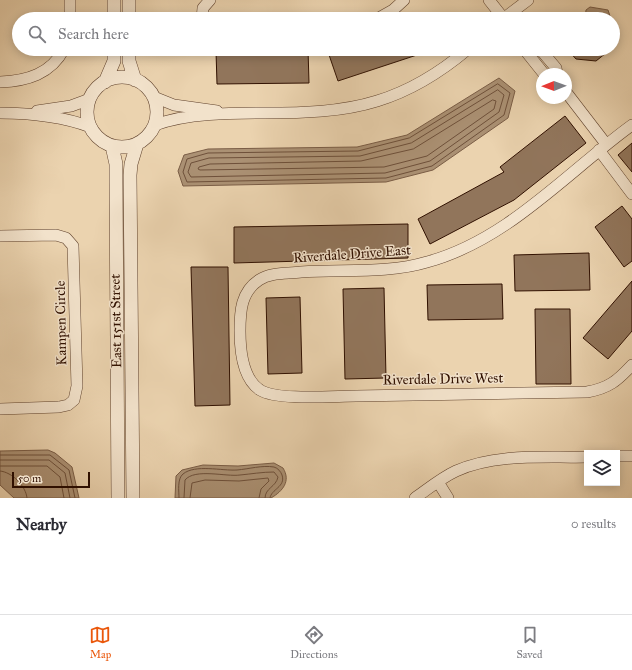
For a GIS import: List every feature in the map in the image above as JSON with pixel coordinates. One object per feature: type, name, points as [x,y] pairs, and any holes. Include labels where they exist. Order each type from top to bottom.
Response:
[{"type":"street","points":[[70,0],[70,12]]},
{"type":"street","points":[[114,0],[114,12]]},
{"type":"street","points":[[129,0],[129,12]]},
{"type":"street","points":[[203,12],[203,8],[210,0]]},
{"type":"street","points":[[390,12],[404,0]]},
{"type":"street","points":[[489,0],[498,12]]},
{"type":"street","points":[[513,12],[528,0]]},
{"type":"street","points":[[0,82],[19,81],[37,75],[55,62],[59,56]]},
{"type":"street","points":[[105,82],[114,61],[114,56]]},
{"type":"street","points":[[129,56],[129,61],[135,80]]},
{"type":"street","points":[[155,125],[166,121],[189,117],[227,113],[316,111],[344,108],[377,101],[408,88],[447,67],[460,56]]},
{"type":"street","points":[[530,56],[539,68]]},
{"type":"street","points":[[546,56],[556,68]]},
{"type":"street","points":[[20,113],[71,120],[90,128],[100,139],[112,146],[120,147],[137,144],[148,136],[155,125],[157,111],[154,98],[146,87],[135,80],[120,77],[105,82],[98,86],[90,99],[87,113],[90,128]]},
{"type":"street","points":[[154,98],[174,105],[227,113]]},
{"type":"street","points":[[0,113],[20,113],[71,106],[90,99]]},
{"type":"street","points":[[572,101],[632,194]]},
{"type":"street","name":"Riverdale Drive East","points":[[284,396],[271,394],[260,390],[246,372],[243,364],[240,341],[240,311],[242,300],[258,281],[269,275],[279,274],[404,268],[446,256],[478,242],[507,224],[602,147],[632,125]]},
{"type":"street","name":"East 151st Street","points":[[133,498],[130,175],[131,164],[137,144]]},
{"type":"street","name":"East 151st Street","points":[[112,146],[116,164],[118,498]]},
{"type":"street","name":"Kampen Circle","points":[[0,236],[56,235],[66,238],[73,246],[78,386],[74,400],[64,406],[0,408]]},
{"type":"street","name":"Riverdale Drive West","points":[[284,396],[587,392],[603,389],[622,376],[632,365]]},
{"type":"street","points":[[620,456],[632,456]]},
{"type":"street","points":[[415,498],[455,471],[474,464],[505,459],[584,457]]},
{"type":"street","points":[[438,482],[448,498]]},
{"type":"water","points":[[590,7],[608,10],[609,12],[586,12]]},
{"type":"water","points":[[499,78],[515,91],[508,118],[433,170],[386,182],[183,186],[178,171],[184,155],[208,149],[357,147],[407,135]]},
{"type":"water","points":[[48,450],[55,453],[72,467],[79,498],[14,498],[0,485],[0,451]]},
{"type":"water","points":[[274,463],[283,468],[286,481],[282,489],[271,498],[175,498],[176,476],[182,470],[203,465],[238,466]]},
{"type":"building","points":[[216,56],[308,56],[309,83],[217,84]]},
{"type":"building","points":[[329,56],[414,56],[338,81]]},
{"type":"building","points":[[573,56],[602,56],[596,61],[576,59]]},
{"type":"building","points":[[565,116],[586,143],[514,200],[430,244],[418,219],[504,172],[500,167]]},
{"type":"building","points":[[632,143],[632,172],[618,155]]},
{"type":"building","points":[[622,206],[632,219],[632,261],[624,267],[595,227]]},
{"type":"building","points":[[408,224],[408,258],[234,263],[234,227]]},
{"type":"building","points":[[589,253],[590,290],[515,291],[514,255]]},
{"type":"building","points":[[191,267],[228,267],[230,405],[195,406]]},
{"type":"building","points":[[632,281],[632,331],[608,359],[583,338]]},
{"type":"building","points":[[502,284],[503,319],[428,320],[427,285]]},
{"type":"building","points":[[384,288],[386,378],[345,379],[343,289]]},
{"type":"building","points":[[300,297],[302,373],[268,374],[266,298]]},
{"type":"building","points":[[535,309],[570,309],[571,384],[536,384]]}]
